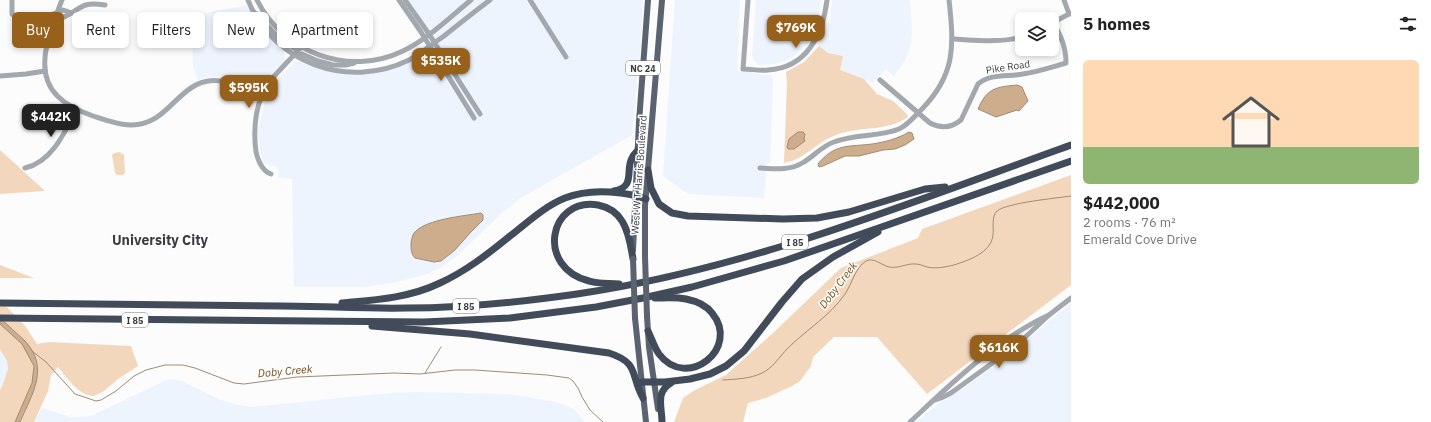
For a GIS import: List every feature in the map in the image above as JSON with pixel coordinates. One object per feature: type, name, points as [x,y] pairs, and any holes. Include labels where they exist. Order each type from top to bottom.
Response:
[{"type":"highway","name":"I 85","points":[[1,303],[407,308],[467,306],[536,300],[577,294],[745,258],[823,233],[1071,145]]},
{"type":"highway","points":[[606,192],[619,190],[626,185],[630,176],[631,159],[638,150]]},
{"type":"highway","name":"I 85","points":[[0,318],[424,322],[510,318],[589,308],[692,287],[760,268],[887,226],[1071,161]]},
{"type":"highway","points":[[648,170],[651,188],[659,204],[672,213],[688,216],[783,219],[817,218],[849,212],[925,189],[957,186]]},
{"type":"highway","points":[[302,306],[381,299],[411,294],[424,290],[452,277],[476,262],[537,214],[567,197],[585,192],[606,192],[628,193],[646,199]]},
{"type":"highway","points":[[629,284],[588,281],[568,271],[560,262],[555,250],[554,238],[557,227],[566,214],[579,206],[591,204],[608,208],[618,216],[626,228],[633,259]]},
{"type":"highway","points":[[642,382],[673,382],[701,377],[726,366],[744,351],[802,279],[833,257],[872,236],[887,226]]},
{"type":"highway","points":[[643,298],[681,298],[699,303],[706,307],[714,316],[720,328],[720,335],[718,346],[709,359],[698,366],[685,368],[672,365],[662,358],[655,348],[648,331]]},
{"type":"highway","points":[[336,322],[409,330],[470,334],[609,353],[623,358],[631,366],[635,376],[637,388],[643,398]]},
{"type":"highway","points":[[661,422],[660,396],[664,387],[673,382]]},
{"type":"main road","name":"West W T Harris Boulevard","points":[[646,422],[635,318],[633,259],[635,195],[648,0]]},
{"type":"main road","name":"West W T Harris Boulevard","points":[[661,422],[654,383],[648,331],[645,257],[646,199],[662,0]]},
{"type":"street","points":[[12,0],[12,12]]},
{"type":"street","points":[[58,12],[62,0]]},
{"type":"street","points":[[248,0],[252,9],[269,35],[294,56],[311,64],[333,70],[350,72],[366,72],[388,68],[416,56],[490,0]]},
{"type":"street","points":[[257,0],[266,15],[277,28]]},
{"type":"street","points":[[399,0],[427,35],[435,42],[480,114]]},
{"type":"street","points":[[406,0],[427,35],[429,47],[474,118]]},
{"type":"street","points":[[303,48],[328,58],[357,62],[375,60],[396,54],[414,45],[471,0]]},
{"type":"street","points":[[530,0],[566,57]]},
{"type":"street","points":[[748,0],[742,69],[768,70],[775,69],[795,61],[812,46],[819,34],[824,20],[826,0]]},
{"type":"street","points":[[760,168],[778,169],[795,167],[830,143],[840,139],[898,129],[908,123],[935,94],[942,82],[951,57],[953,39],[949,0]]},
{"type":"street","points":[[1059,19],[1070,14],[1064,0]]},
{"type":"street","points":[[64,17],[87,4],[105,5]]},
{"type":"street","points":[[252,9],[277,35]]},
{"type":"street","name":"Pike Road","points":[[880,80],[930,123],[937,127],[950,126],[961,120],[978,84],[983,80],[990,77],[1035,74],[1066,63],[1065,46],[1059,32]]},
{"type":"street","points":[[953,39],[990,41],[1015,39]]},
{"type":"street","points":[[47,48],[46,70],[50,84],[56,95],[76,110],[119,124],[138,125],[151,121],[159,116],[183,93],[195,85],[215,80],[232,83],[240,82],[264,93]]},
{"type":"street","points":[[271,174],[266,171],[259,161],[255,141],[255,125],[261,99],[270,82],[300,48]]},
{"type":"street","points":[[294,56],[302,54],[318,61],[337,65],[349,65],[357,62]]},
{"type":"street","points":[[0,76],[26,74],[46,70]]},
{"type":"street","points":[[232,83],[238,88],[261,99]]},
{"type":"street","points":[[25,168],[40,162],[58,144],[76,110]]},
{"type":"street","points":[[935,400],[951,393],[991,364],[1031,333],[1049,315],[1071,298]]},
{"type":"street","points":[[910,422],[935,400],[938,394],[990,352],[1030,325],[1049,315]]},
{"type":"shaded area","points":[[408,0],[643,0],[640,53],[632,135],[519,199],[458,255],[440,268],[424,275],[393,283],[364,287],[294,287],[292,179],[278,177],[279,172],[276,166],[263,163],[259,145],[258,129],[266,96],[274,83],[295,62],[300,62],[323,70],[338,73],[372,73],[387,70],[437,43]]},
{"type":"shaded area","points":[[675,0],[740,0],[737,71],[772,75],[773,81],[770,163],[767,163],[764,198],[688,194],[663,176]]},
{"type":"shaded area","points":[[756,0],[821,0],[817,28],[809,42],[798,53],[785,61],[774,64],[759,65],[752,58]]},
{"type":"shaded area","points":[[832,0],[910,0],[912,34],[911,44],[906,59],[894,76],[886,69],[873,83],[839,70],[842,56],[828,53],[819,46],[825,36],[830,20]]},
{"type":"shaded area","points":[[248,5],[252,12],[213,12],[213,48],[269,48],[269,36],[277,45],[277,48],[280,48],[284,52],[285,61],[261,88],[257,88],[234,78],[223,76],[208,77],[198,80],[193,67],[192,48],[205,48],[205,13]]},
{"type":"shaded area","points":[[819,46],[828,53],[843,56],[840,70],[864,79],[877,94],[893,101],[906,113],[908,117],[891,125],[854,130],[836,135],[799,158],[784,163],[787,84],[786,72],[804,62]]},
{"type":"shaded area","points":[[1017,85],[1022,87],[1028,101],[1019,111],[1017,110],[996,117],[978,109],[981,102],[993,90]]},
{"type":"shaded area","points":[[798,132],[803,132],[805,134],[805,141],[794,149],[788,149],[789,139]]},
{"type":"shaded area","points":[[909,132],[912,133],[914,139],[895,149],[883,150],[859,156],[845,156],[819,167],[818,164],[824,157],[836,149],[886,141],[900,137]]},
{"type":"shaded area","points":[[0,150],[45,191],[0,194]]},
{"type":"shaded area","points":[[120,152],[124,154],[125,173],[123,175],[117,175],[115,173],[112,155]]},
{"type":"shaded area","points":[[1071,175],[1071,285],[927,394],[877,337],[834,337],[813,357],[811,366],[800,381],[766,398],[748,403],[743,422],[674,422],[683,398],[695,390],[726,375],[773,333],[841,268],[918,238],[922,229]]},
{"type":"shaded area","points":[[481,213],[483,215],[483,220],[455,250],[441,261],[434,262],[415,258],[412,253],[411,243],[415,232],[428,224],[437,221]]},
{"type":"shaded area","points":[[0,265],[34,278],[0,278]]},
{"type":"shaded area","points":[[0,300],[26,327],[37,344],[49,342],[131,346],[138,366],[118,379],[104,391],[94,396],[83,393],[78,389],[69,381],[58,367],[51,375],[48,391],[34,422],[0,422],[0,390],[8,369],[7,361],[0,349]]},
{"type":"shaded area","points":[[1071,303],[1071,422],[916,422],[940,403],[1011,353]]},
{"type":"shaded area","points":[[0,318],[25,341],[32,351],[38,371],[33,391],[20,422],[15,422],[32,383],[34,366],[22,344],[0,324]]},
{"type":"shaded area","points":[[0,349],[7,361],[8,369],[0,390]]},
{"type":"shaded area","points":[[169,379],[181,381],[221,400],[251,407],[389,393],[417,392],[508,394],[556,402],[567,406],[574,409],[585,422],[34,422],[42,408],[71,417],[86,417],[93,415]]},
{"type":"waterway","name":"Doby Creek","points":[[723,380],[753,376],[762,373],[769,368],[795,341],[839,302],[859,268],[866,261],[872,260],[889,267],[899,267],[909,264],[919,264],[934,268],[954,265],[978,255],[988,247],[993,235],[993,219],[995,213],[1002,208],[1021,203],[1071,196]]},
{"type":"waterway","points":[[425,373],[441,347]]},
{"type":"waterway","name":"Doby Creek","points":[[32,351],[46,362],[75,394],[96,401],[101,400],[116,391],[134,376],[146,370],[165,365],[183,365],[234,383],[244,384],[297,377],[394,373],[420,374],[455,370],[475,370],[569,378],[578,388],[590,410],[603,422]]},
{"type":"district","name":"University City","points":[[160,240]]}]
